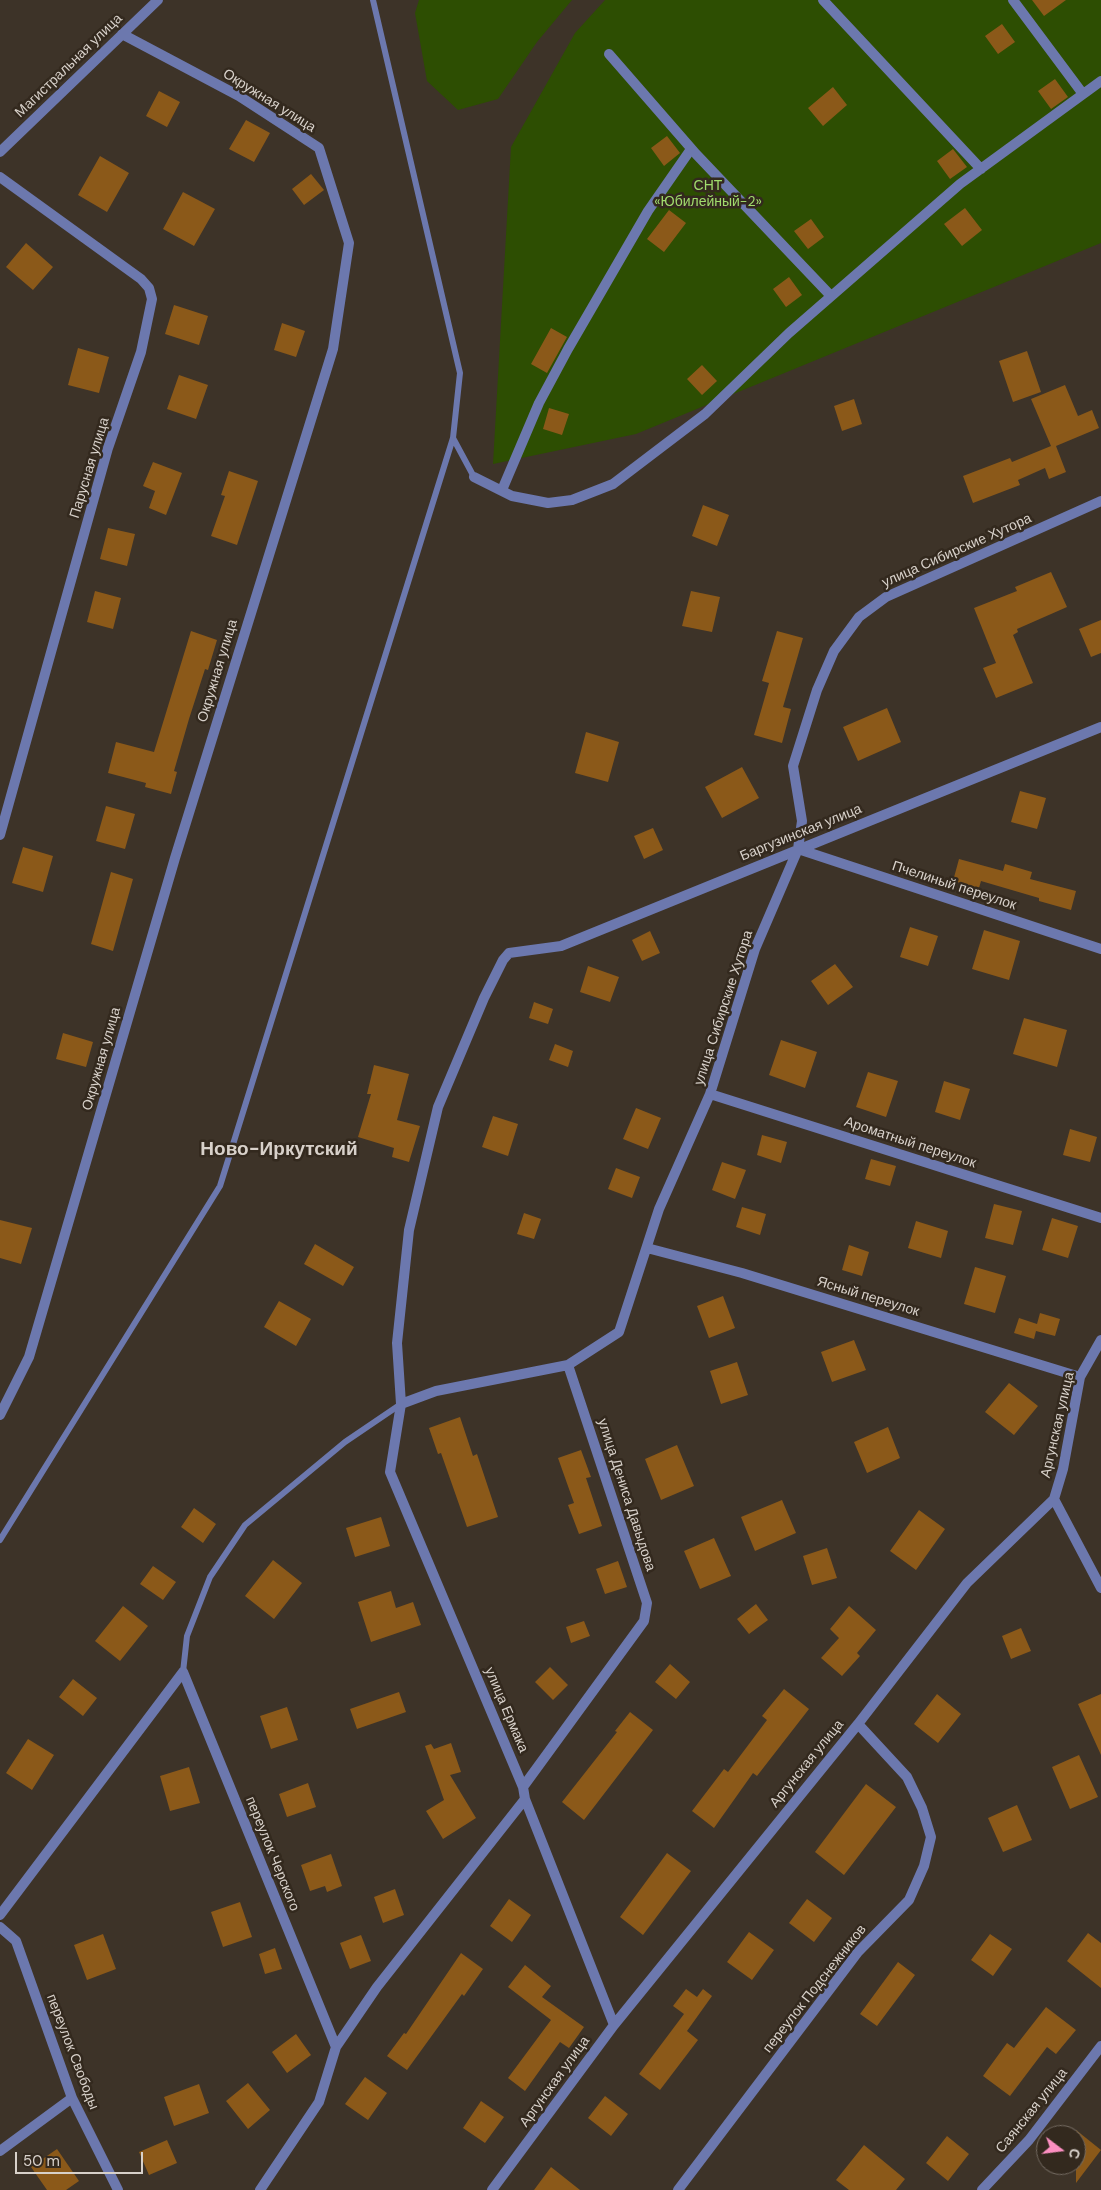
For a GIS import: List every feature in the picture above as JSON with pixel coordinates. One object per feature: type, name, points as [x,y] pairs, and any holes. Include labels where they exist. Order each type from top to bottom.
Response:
[{"type":"street","name":"Магистральная улица","points":[[0,152],[158,0]]},
{"type":"street","points":[[823,0],[981,169]]},
{"type":"street","points":[[1012,0],[1083,94]]},
{"type":"street","name":"Окружная улица","points":[[0,1415],[29,1357],[175,858],[333,349],[349,243],[319,148],[239,96],[122,34]]},
{"type":"street","points":[[609,54],[691,149],[831,296]]},
{"type":"street","points":[[474,477],[512,496],[548,503],[572,500],[613,484],[705,414],[789,333],[953,191],[1101,81]]},
{"type":"street","points":[[502,490],[539,403],[568,349],[648,211],[691,149]]},
{"type":"street","name":"Парусная улица","points":[[0,177],[141,279],[149,288],[152,299],[141,352],[108,448],[0,835]]},
{"type":"street","name":"улица Сибирские Хутора","points":[[647,1248],[660,1209],[710,1094],[755,949],[798,849],[802,821],[793,766],[817,690],[834,652],[859,618],[886,597],[1101,501]]},
{"type":"street","name":"Баргузинская улица","points":[[510,953],[561,946],[1101,727]]},
{"type":"street","name":"Пчелиный переулок","points":[[798,849],[1101,948]]},
{"type":"street","name":"улица Ермака","points":[[510,953],[503,960],[484,998],[438,1107],[410,1230],[397,1343],[401,1404],[390,1472],[523,1787],[525,1799],[614,2025]]},
{"type":"street","name":"Ароматный переулок","points":[[710,1094],[1101,1218]]},
{"type":"street","points":[[401,1404],[436,1391],[568,1366],[619,1332],[647,1248]]},
{"type":"street","name":"Ясный переулок","points":[[647,1248],[742,1273],[1080,1377]]},
{"type":"street","name":"Аргунская улица","points":[[492,2190],[614,2025],[858,1724],[967,1583],[1054,1499],[1063,1470],[1080,1377],[1101,1340]]},
{"type":"street","name":"улица Дениса Давыдова","points":[[523,1787],[644,1621],[647,1603],[568,1366]]},
{"type":"street","points":[[1054,1499],[1101,1588]]},
{"type":"street","points":[[0,1915],[183,1672]]},
{"type":"street","name":"переулок Черского","points":[[183,1672],[336,2047]]},
{"type":"street","name":"переулок Подснежников","points":[[678,2190],[858,1952],[909,1900],[924,1866],[931,1837],[922,1808],[907,1777],[858,1724]]},
{"type":"street","points":[[260,2190],[319,2102],[336,2047],[377,1987],[525,1799]]},
{"type":"street","name":"переулок Свободы","points":[[0,1926],[16,1941],[72,2098],[118,2190]]},
{"type":"street","name":"Саянская улица","points":[[982,2190],[1029,2140],[1101,2046]]},
{"type":"street","points":[[0,2151],[72,2098]]},
{"type":"lane","points":[[0,1540],[220,1186],[454,438],[460,373],[373,0]]},
{"type":"lane","points":[[454,438],[474,477]]},
{"type":"lane","points":[[183,1672],[187,1636],[210,1577],[245,1525],[345,1442],[401,1404]]},
{"type":"green space","points":[[419,0],[572,0],[537,42],[498,99],[458,110],[427,81],[415,13]]},
{"type":"green space","name":"СНТ «Юбилейный-2»","points":[[605,0],[1101,0],[1101,243],[636,434],[493,464],[511,147],[575,33]]},
{"type":"building","points":[[1032,0],[1066,0],[1044,16]]},
{"type":"building","points":[[1002,24],[1015,42],[998,54],[985,36]]},
{"type":"building","points":[[1055,79],[1068,97],[1051,109],[1038,91]]},
{"type":"building","points":[[833,87],[847,105],[823,126],[808,108]]},
{"type":"building","points":[[159,91],[180,102],[167,127],[146,116]]},
{"type":"building","points":[[246,120],[270,133],[254,162],[229,149]]},
{"type":"building","points":[[667,136],[680,153],[664,166],[651,148]]},
{"type":"building","points":[[953,149],[967,167],[950,179],[937,161]]},
{"type":"building","points":[[100,156],[129,173],[107,212],[78,195]]},
{"type":"building","points":[[311,174],[324,190],[304,205],[292,189]]},
{"type":"building","points":[[183,192],[215,209],[194,246],[163,229]]},
{"type":"building","points":[[965,208],[982,230],[962,246],[944,224]]},
{"type":"building","points":[[669,210],[686,223],[664,252],[647,239]]},
{"type":"building","points":[[811,219],[824,237],[808,249],[794,231]]},
{"type":"building","points":[[26,243],[53,267],[33,290],[6,267]]},
{"type":"building","points":[[789,277],[802,295],[786,307],[773,289]]},
{"type":"building","points":[[174,305],[208,316],[199,345],[165,334]]},
{"type":"building","points":[[282,323],[305,331],[296,357],[274,350]]},
{"type":"building","points":[[551,328],[567,337],[547,373],[531,364]]},
{"type":"building","points":[[78,348],[109,357],[99,393],[68,385]]},
{"type":"building","points":[[1027,351],[1041,392],[1013,402],[999,361]]},
{"type":"building","points":[[702,365],[717,381],[702,395],[687,379]]},
{"type":"building","points":[[179,375],[208,385],[196,419],[167,409]]},
{"type":"building","points":[[1065,385],[1078,416],[1092,410],[1099,428],[1056,446],[1066,472],[1049,479],[1045,468],[1018,480],[1020,485],[973,503],[963,476],[1010,458],[1012,462],[1051,446],[1031,399]]},
{"type":"building","points":[[854,399],[862,424],[842,431],[834,406]]},
{"type":"building","points":[[549,408],[569,414],[562,435],[543,429]]},
{"type":"building","points":[[153,462],[182,473],[166,515],[149,508],[155,491],[143,486]]},
{"type":"building","points":[[229,471],[258,481],[237,545],[211,536],[225,496],[221,495]]},
{"type":"building","points":[[703,505],[729,515],[717,546],[692,536]]},
{"type":"building","points":[[108,528],[135,534],[127,566],[100,559]]},
{"type":"building","points":[[1051,572],[1067,607],[1017,629],[1018,632],[1013,635],[1033,683],[996,698],[983,668],[996,663],[974,608],[1017,591],[1015,587]]},
{"type":"building","points":[[95,591],[121,598],[113,629],[87,622]]},
{"type":"building","points":[[691,591],[720,597],[712,632],[682,626]]},
{"type":"building","points":[[1101,620],[1101,653],[1091,657],[1079,629]]},
{"type":"building","points":[[191,631],[217,640],[208,670],[205,669],[189,719],[174,771],[177,772],[171,794],[145,787],[146,783],[108,773],[116,742],[154,752]]},
{"type":"building","points":[[777,631],[803,638],[783,707],[791,709],[782,743],[754,735],[769,683],[762,681]]},
{"type":"building","points":[[887,708],[901,742],[858,761],[843,727]]},
{"type":"building","points":[[586,732],[619,742],[608,782],[575,773]]},
{"type":"building","points":[[742,767],[759,798],[722,818],[705,787]]},
{"type":"building","points":[[1020,791],[1046,798],[1037,829],[1011,822]]},
{"type":"building","points":[[106,806],[135,814],[125,849],[96,841]]},
{"type":"building","points":[[653,828],[663,850],[644,859],[634,836]]},
{"type":"building","points":[[23,847],[53,856],[43,892],[12,883]]},
{"type":"building","points":[[959,859],[1003,871],[1005,864],[1032,872],[1030,879],[1076,891],[1071,910],[1039,901],[1039,898],[981,881],[979,888],[953,881]]},
{"type":"building","points":[[111,872],[133,879],[113,951],[91,944]]},
{"type":"building","points":[[910,927],[938,936],[928,966],[900,957]]},
{"type":"building","points":[[984,930],[1020,941],[1009,980],[972,969]]},
{"type":"building","points":[[650,931],[660,953],[642,961],[632,940]]},
{"type":"building","points":[[835,964],[853,987],[828,1005],[811,981]]},
{"type":"building","points":[[588,966],[619,977],[610,1002],[580,992]]},
{"type":"building","points":[[534,1002],[553,1009],[548,1024],[529,1018]]},
{"type":"building","points":[[1024,1018],[1067,1030],[1057,1067],[1013,1054]]},
{"type":"building","points":[[63,1033],[93,1042],[86,1067],[56,1059]]},
{"type":"building","points":[[781,1040],[817,1052],[805,1088],[769,1075]]},
{"type":"building","points":[[555,1044],[573,1051],[568,1067],[549,1060]]},
{"type":"building","points":[[374,1065],[409,1074],[397,1120],[420,1126],[409,1162],[392,1157],[394,1148],[358,1137],[371,1094],[367,1094]]},
{"type":"building","points":[[868,1072],[898,1081],[886,1117],[856,1107]]},
{"type":"building","points":[[944,1081],[970,1089],[960,1120],[935,1112]]},
{"type":"building","points":[[636,1108],[661,1118],[648,1149],[623,1139]]},
{"type":"building","points":[[493,1116],[518,1124],[508,1156],[482,1147]]},
{"type":"building","points":[[1070,1129],[1097,1137],[1090,1162],[1063,1155]]},
{"type":"building","points":[[762,1135],[787,1142],[781,1163],[757,1155]]},
{"type":"building","points":[[871,1159],[896,1166],[890,1186],[865,1179]]},
{"type":"building","points":[[722,1162],[746,1170],[735,1199],[712,1190]]},
{"type":"building","points":[[616,1168],[640,1177],[632,1198],[608,1189]]},
{"type":"building","points":[[994,1204],[1022,1211],[1013,1245],[985,1238]]},
{"type":"building","points":[[742,1207],[766,1214],[760,1235],[736,1227]]},
{"type":"building","points":[[524,1213],[541,1219],[534,1239],[517,1234]]},
{"type":"building","points":[[1052,1218],[1078,1226],[1068,1258],[1042,1250]]},
{"type":"building","points":[[0,1220],[32,1228],[21,1264],[0,1258]]},
{"type":"building","points":[[916,1221],[948,1231],[941,1258],[908,1248]]},
{"type":"building","points":[[315,1244],[354,1267],[343,1286],[304,1264]]},
{"type":"building","points":[[849,1245],[869,1252],[862,1276],[842,1270]]},
{"type":"building","points":[[975,1267],[1006,1276],[995,1313],[964,1304]]},
{"type":"building","points":[[723,1296],[735,1328],[709,1338],[697,1306]]},
{"type":"building","points":[[279,1301],[311,1319],[296,1346],[264,1327]]},
{"type":"building","points":[[1040,1313],[1060,1319],[1055,1336],[1036,1331],[1034,1339],[1014,1333],[1019,1318],[1037,1324]]},
{"type":"building","points":[[854,1340],[866,1370],[832,1382],[821,1352]]},
{"type":"building","points":[[737,1362],[748,1395],[721,1404],[710,1371]]},
{"type":"building","points":[[1009,1383],[1038,1406],[1014,1435],[985,1412]]},
{"type":"building","points":[[460,1417],[473,1456],[477,1454],[498,1517],[467,1527],[441,1453],[438,1454],[429,1428]]},
{"type":"building","points":[[888,1427],[900,1458],[867,1473],[854,1442]]},
{"type":"building","points":[[677,1445],[694,1486],[661,1500],[645,1459]]},
{"type":"building","points":[[581,1450],[591,1477],[586,1478],[602,1526],[579,1534],[568,1505],[574,1503],[558,1458]]},
{"type":"building","points":[[782,1500],[796,1533],[755,1551],[741,1517]]},
{"type":"building","points":[[194,1508],[216,1524],[203,1543],[181,1527]]},
{"type":"building","points":[[919,1510],[945,1529],[916,1570],[890,1551]]},
{"type":"building","points":[[381,1517],[390,1546],[355,1557],[346,1528]]},
{"type":"building","points":[[714,1538],[731,1576],[700,1589],[684,1551]]},
{"type":"building","points":[[827,1548],[837,1578],[812,1585],[803,1556]]},
{"type":"building","points":[[273,1560],[302,1583],[274,1619],[245,1596]]},
{"type":"building","points":[[618,1561],[627,1587],[605,1594],[596,1569]]},
{"type":"building","points":[[153,1566],[176,1582],[163,1600],[140,1584]]},
{"type":"building","points":[[391,1591],[396,1608],[413,1602],[421,1625],[371,1642],[358,1602]]},
{"type":"building","points":[[756,1604],[768,1620],[749,1634],[737,1619]]},
{"type":"building","points":[[123,1606],[148,1626],[120,1661],[95,1641]]},
{"type":"building","points":[[849,1606],[876,1630],[857,1653],[860,1656],[842,1676],[821,1658],[839,1638],[830,1629]]},
{"type":"building","points":[[584,1621],[590,1636],[571,1643],[566,1627]]},
{"type":"building","points":[[1021,1628],[1031,1651],[1011,1659],[1002,1636]]},
{"type":"building","points":[[670,1664],[690,1682],[676,1699],[655,1682]]},
{"type":"building","points":[[550,1667],[568,1685],[553,1700],[535,1682]]},
{"type":"building","points":[[73,1679],[97,1698],[83,1716],[59,1697]]},
{"type":"building","points":[[784,1689],[809,1709],[757,1776],[753,1773],[714,1828],[692,1811],[724,1769],[728,1772],[767,1720],[762,1716]]},
{"type":"building","points":[[399,1692],[406,1712],[357,1729],[350,1709]]},
{"type":"building","points":[[937,1694],[961,1714],[938,1743],[914,1724]]},
{"type":"building","points":[[1101,1694],[1101,1755],[1078,1704]]},
{"type":"building","points":[[287,1707],[298,1740],[271,1749],[260,1716]]},
{"type":"building","points":[[630,1712],[653,1730],[584,1820],[562,1802],[617,1732],[615,1731]]},
{"type":"building","points":[[28,1739],[54,1755],[32,1790],[6,1773]]},
{"type":"building","points":[[451,1743],[461,1772],[450,1775],[476,1818],[443,1839],[426,1811],[444,1800],[425,1746],[431,1744],[434,1749]]},
{"type":"building","points":[[1079,1755],[1098,1797],[1070,1809],[1052,1767]]},
{"type":"building","points":[[189,1767],[200,1803],[170,1811],[160,1776]]},
{"type":"building","points":[[308,1783],[316,1807],[287,1817],[279,1794]]},
{"type":"building","points":[[866,1784],[896,1807],[844,1875],[815,1852]]},
{"type":"building","points":[[1017,1805],[1032,1840],[1003,1852],[988,1818]]},
{"type":"building","points":[[667,1853],[691,1871],[643,1935],[620,1917]]},
{"type":"building","points":[[331,1854],[342,1886],[327,1892],[325,1886],[310,1891],[301,1865]]},
{"type":"building","points":[[395,1889],[404,1915],[383,1923],[374,1897]]},
{"type":"building","points":[[509,1899],[531,1915],[512,1942],[490,1926]]},
{"type":"building","points":[[807,1899],[832,1918],[814,1942],[789,1923]]},
{"type":"building","points":[[240,1902],[252,1937],[223,1947],[211,1912]]},
{"type":"building","points":[[749,1932],[774,1950],[752,1980],[727,1962]]},
{"type":"building","points":[[1088,1933],[1101,1943],[1101,1988],[1067,1961]]},
{"type":"building","points":[[103,1934],[116,1969],[87,1980],[74,1945]]},
{"type":"building","points":[[990,1934],[1012,1949],[993,1976],[971,1960]]},
{"type":"building","points":[[361,1935],[371,1961],[350,1969],[340,1943]]},
{"type":"building","points":[[275,1948],[282,1969],[265,1974],[259,1954]]},
{"type":"building","points":[[461,1953],[483,1969],[464,1996],[462,1994],[407,2070],[387,2056],[404,2033],[406,2034]]},
{"type":"building","points":[[898,1962],[915,1975],[877,2026],[860,2014]]},
{"type":"building","points":[[525,1965],[551,1986],[542,1997],[584,2027],[569,2048],[560,2042],[525,2091],[508,2078],[551,2020],[508,1987]]},
{"type":"building","points":[[686,1989],[697,1997],[703,1989],[712,1996],[687,2031],[698,2040],[660,2090],[639,2074],[684,2014],[673,2006]]},
{"type":"building","points":[[1046,2007],[1076,2030],[1056,2054],[1047,2047],[1010,2096],[983,2076],[1007,2043],[1014,2048]]},
{"type":"building","points":[[296,2034],[311,2055],[287,2073],[272,2052]]},
{"type":"building","points":[[365,2077],[387,2093],[368,2120],[345,2104]]},
{"type":"building","points":[[248,2083],[270,2110],[248,2129],[226,2101]]},
{"type":"building","points":[[199,2084],[209,2113],[174,2126],[164,2097]]},
{"type":"building","points":[[605,2096],[628,2114],[611,2136],[588,2118]]},
{"type":"building","points":[[481,2101],[504,2117],[485,2143],[463,2128]]},
{"type":"building","points":[[947,2136],[969,2154],[948,2181],[926,2163]]},
{"type":"building","points":[[1086,2138],[1101,2150],[1086,2170]]},
{"type":"building","points":[[167,2140],[177,2163],[149,2175],[139,2152]]},
{"type":"building","points":[[864,2145],[905,2179],[896,2190],[849,2190],[836,2180]]},
{"type":"building","points":[[57,2149],[79,2181],[66,2190],[47,2190],[31,2167]]},
{"type":"building","points":[[551,2167],[580,2190],[534,2190]]},
{"type":"building","points":[[1076,2175],[1082,2175],[1076,2183]]},
{"type":"district","name":"Ново-Иркутский","points":[[279,1150]]}]
